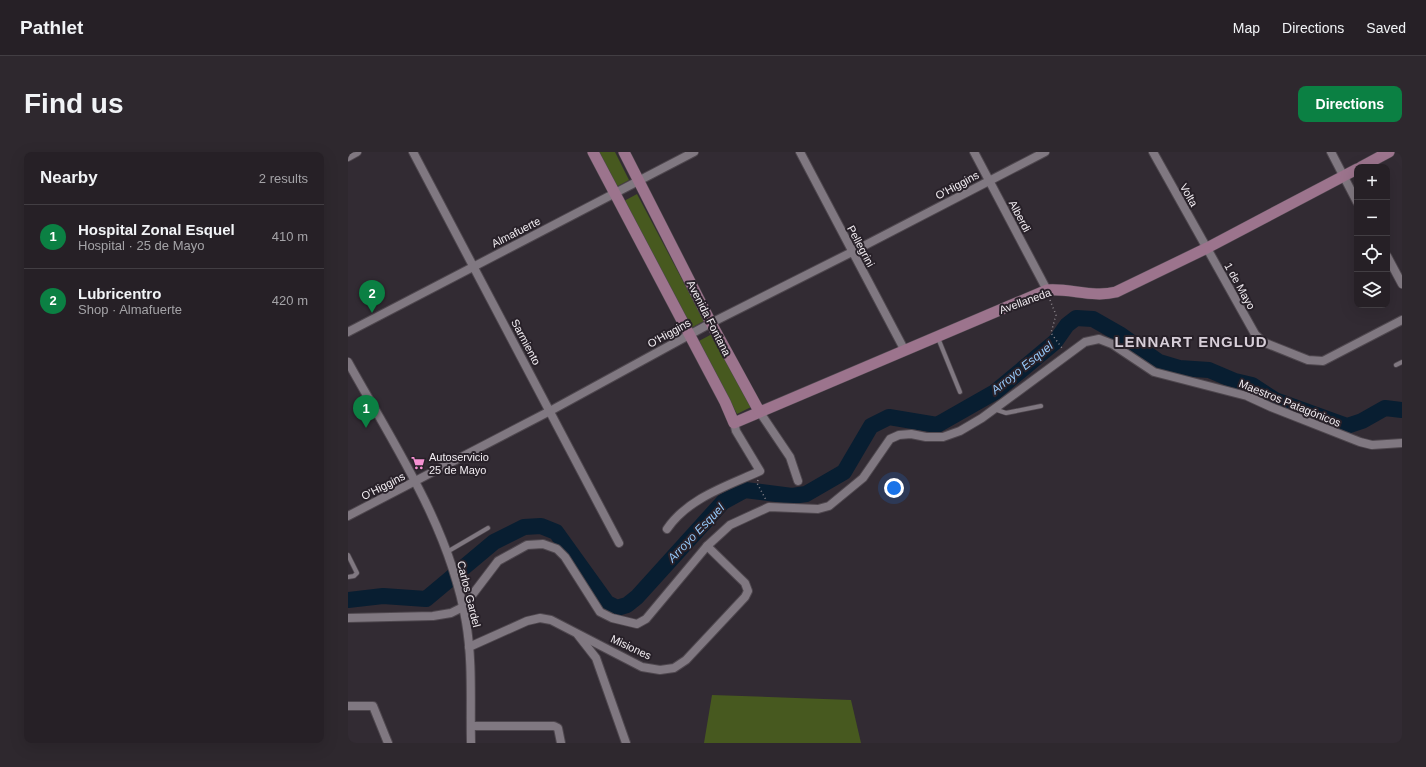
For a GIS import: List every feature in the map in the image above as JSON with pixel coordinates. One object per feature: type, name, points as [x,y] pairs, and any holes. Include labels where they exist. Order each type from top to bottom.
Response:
[{"type":"street","points":[[348,157],[357,152]]},
{"type":"street","name":"Sarmiento","points":[[413,152],[619,543]]},
{"type":"street","points":[[593,152],[725,402],[736,431],[760,470],[693,503],[674,518],[667,529]]},
{"type":"street","name":"Avenida Fontana","points":[[624,152],[711,323],[759,411],[790,457],[798,481]]},
{"type":"street","name":"Almafuerte","points":[[348,332],[694,152]]},
{"type":"street","name":"Pellegrini","points":[[800,152],[904,349]]},
{"type":"street","name":"Alberdi","points":[[974,152],[1047,290]]},
{"type":"street","name":"O'Higgins","points":[[348,516],[550,411],[711,323],[1045,152]]},
{"type":"street","name":"Volta","points":[[1152,152],[1207,248]]},
{"type":"street","points":[[1331,152],[1356,200]]},
{"type":"street","points":[[1366,164],[1389,152]]},
{"type":"street","name":"Avellaneda","points":[[734,423],[904,349],[1047,290],[1059,289],[1105,295],[1116,292],[1207,248],[1354,170]]},
{"type":"street","name":"1 de Mayo","points":[[1207,248],[1254,334],[1263,342],[1308,360],[1323,362],[1402,320]]},
{"type":"street","points":[[1390,262],[1402,284]]},
{"type":"street","name":"Maestros Patagónicos","points":[[463,607],[498,561],[527,545],[543,544],[557,549],[565,557],[600,612],[612,618],[637,624],[646,619],[707,546],[730,525],[769,507],[818,509],[829,506],[863,478],[890,439],[899,435],[911,434],[926,437],[943,436],[960,431],[994,409],[1085,342],[1099,339],[1112,344],[1154,372],[1247,396],[1360,442],[1372,445],[1402,443]]},
{"type":"street","name":"Carlos Gardel","points":[[348,362],[434,518],[451,562],[463,607],[471,664],[471,743]]},
{"type":"street","name":"Misiones","points":[[469,647],[528,621],[540,618],[551,620],[642,666],[660,670],[674,668],[686,660],[745,597],[748,591],[745,583],[707,546]]},
{"type":"street","points":[[348,618],[433,616],[451,613],[463,607]]},
{"type":"street","points":[[576,632],[596,658],[626,743]]},
{"type":"street","points":[[348,706],[373,706],[388,743]]},
{"type":"street","points":[[471,726],[554,726],[558,728],[561,743]]},
{"type":"lane","points":[[937,336],[960,392]]},
{"type":"lane","points":[[1396,365],[1402,362]]},
{"type":"lane","points":[[994,409],[1006,413],[1041,406]]},
{"type":"lane","points":[[446,552],[488,528]]},
{"type":"lane","points":[[348,555],[357,573],[354,576],[348,577]]},
{"type":"path","points":[[1047,290],[1056,315],[1051,333],[1060,347]]},
{"type":"path","points":[[757,483],[766,498]]},
{"type":"green space","points":[[598,152],[615,152],[629,180],[616,187]]},
{"type":"green space","points":[[637,194],[704,321],[691,328],[624,201]]},
{"type":"green space","points":[[712,334],[751,407],[737,414],[699,341]]},
{"type":"green space","points":[[712,695],[851,700],[861,743],[704,743]]},
{"type":"waterway","name":"Arroyo Esquel","points":[[348,600],[383,596],[426,599],[494,542],[524,527],[541,526],[556,532],[607,603],[617,608],[627,605],[637,597],[723,502],[745,490],[792,496],[806,494],[844,472],[871,426],[889,417],[937,425],[995,392],[1055,342],[1067,325],[1076,318],[1093,319],[1121,335],[1159,362],[1179,368],[1209,370],[1235,381],[1252,385],[1275,400],[1347,426],[1362,421],[1385,408],[1402,410]]},
{"type":"place","name":"Lubricentro","points":[[372,313]]},
{"type":"place","name":"Hospital Zonal Esquel","points":[[366,428]]},
{"type":"place","name":"Autoservicio 25 de Mayo","points":[[418,463]]},
{"type":"district","name":"LENNART ENGLUD","points":[[1191,341]]}]
